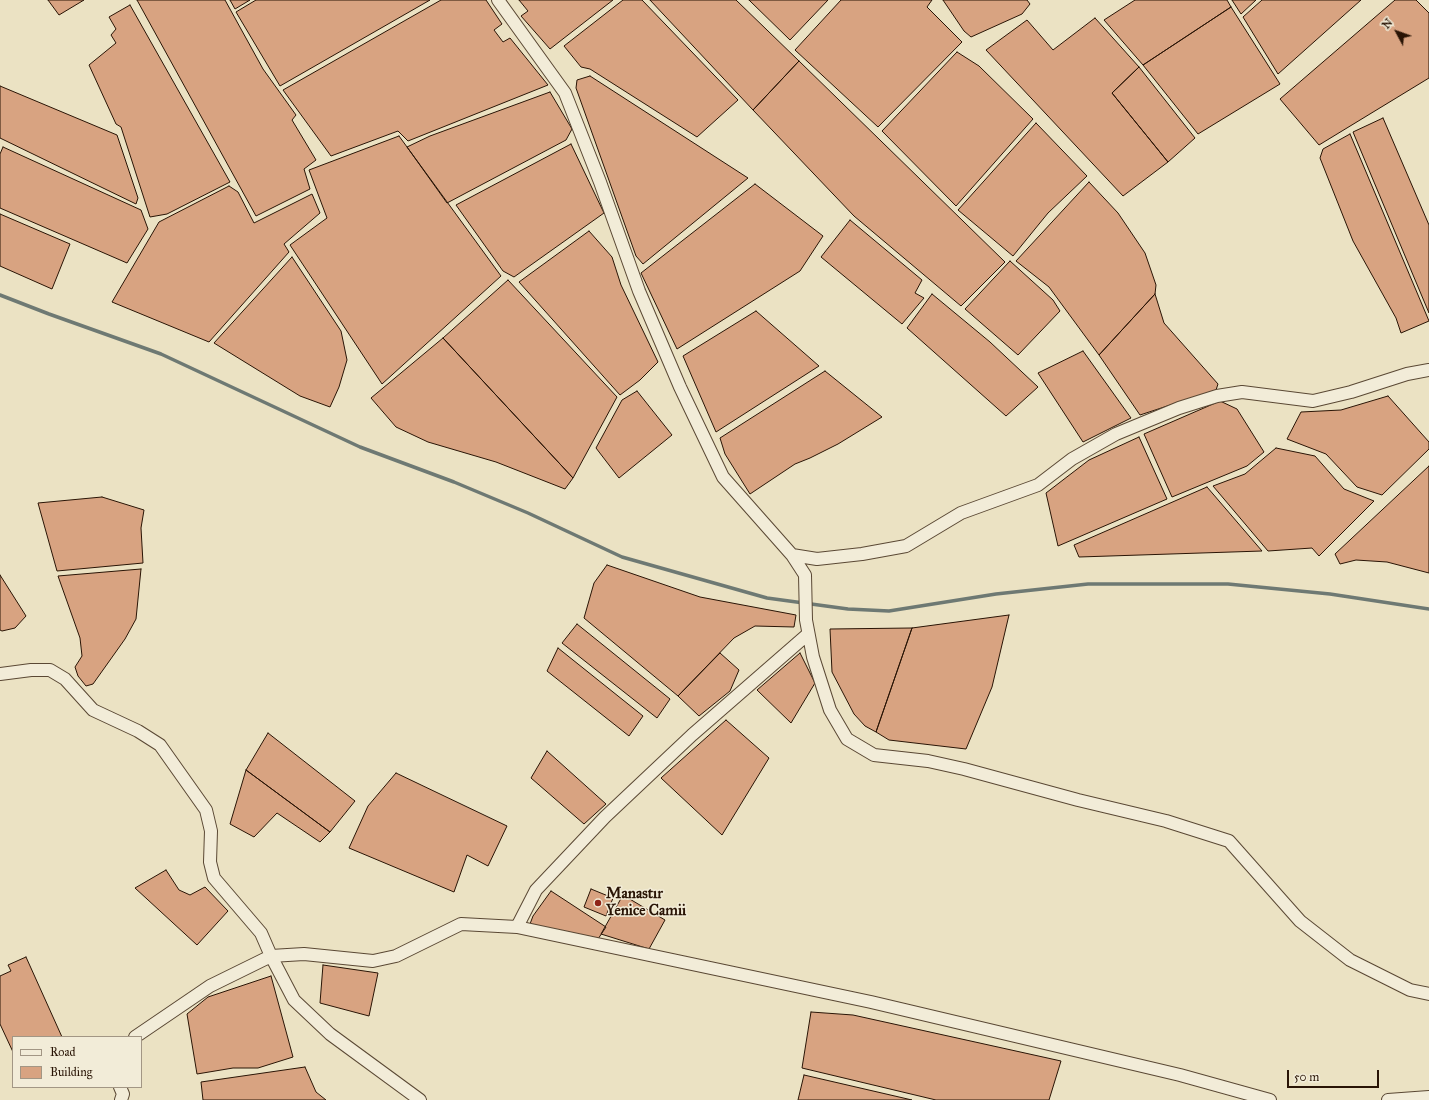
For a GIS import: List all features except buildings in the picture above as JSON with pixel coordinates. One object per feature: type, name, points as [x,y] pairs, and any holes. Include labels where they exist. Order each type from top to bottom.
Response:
[{"type":"street","points":[[498,0],[565,93],[600,182],[639,291],[680,387],[723,476],[792,555],[805,575],[806,620],[812,657],[830,710],[847,739],[874,755],[942,764],[1078,800],[1166,821],[1229,841],[1300,921],[1350,960],[1410,990],[1429,994]]},
{"type":"street","points":[[792,555],[818,558],[862,554],[906,546],[961,513],[1038,485],[1072,459],[1116,434],[1179,408],[1218,396],[1242,392],[1313,401],[1351,392],[1407,374],[1429,370]]},
{"type":"street","points":[[517,927],[536,890],[605,817],[698,730],[808,634]]},
{"type":"street","points":[[0,674],[31,670],[50,670],[65,679],[93,710],[138,730],[160,745],[206,810],[211,832],[210,862],[214,878],[261,933],[294,1000],[330,1034],[420,1100]]},
{"type":"street","points":[[136,1036],[210,986],[271,956],[304,954],[373,961],[396,956],[461,924],[517,927],[871,1002],[1180,1074],[1270,1100]]},
{"type":"street","points":[[120,1088],[123,1094],[121,1100]]},
{"type":"street","points":[[1388,1100],[1429,1097]]},
{"type":"waterway","points":[[0,295],[161,354],[360,447],[454,482],[528,513],[622,557],[767,598],[848,609],[889,611],[996,594],[1088,584],[1228,584],[1330,594],[1429,609]]},
{"type":"place","name":"Manastır Yenice Camii","points":[[598,903]]}]
